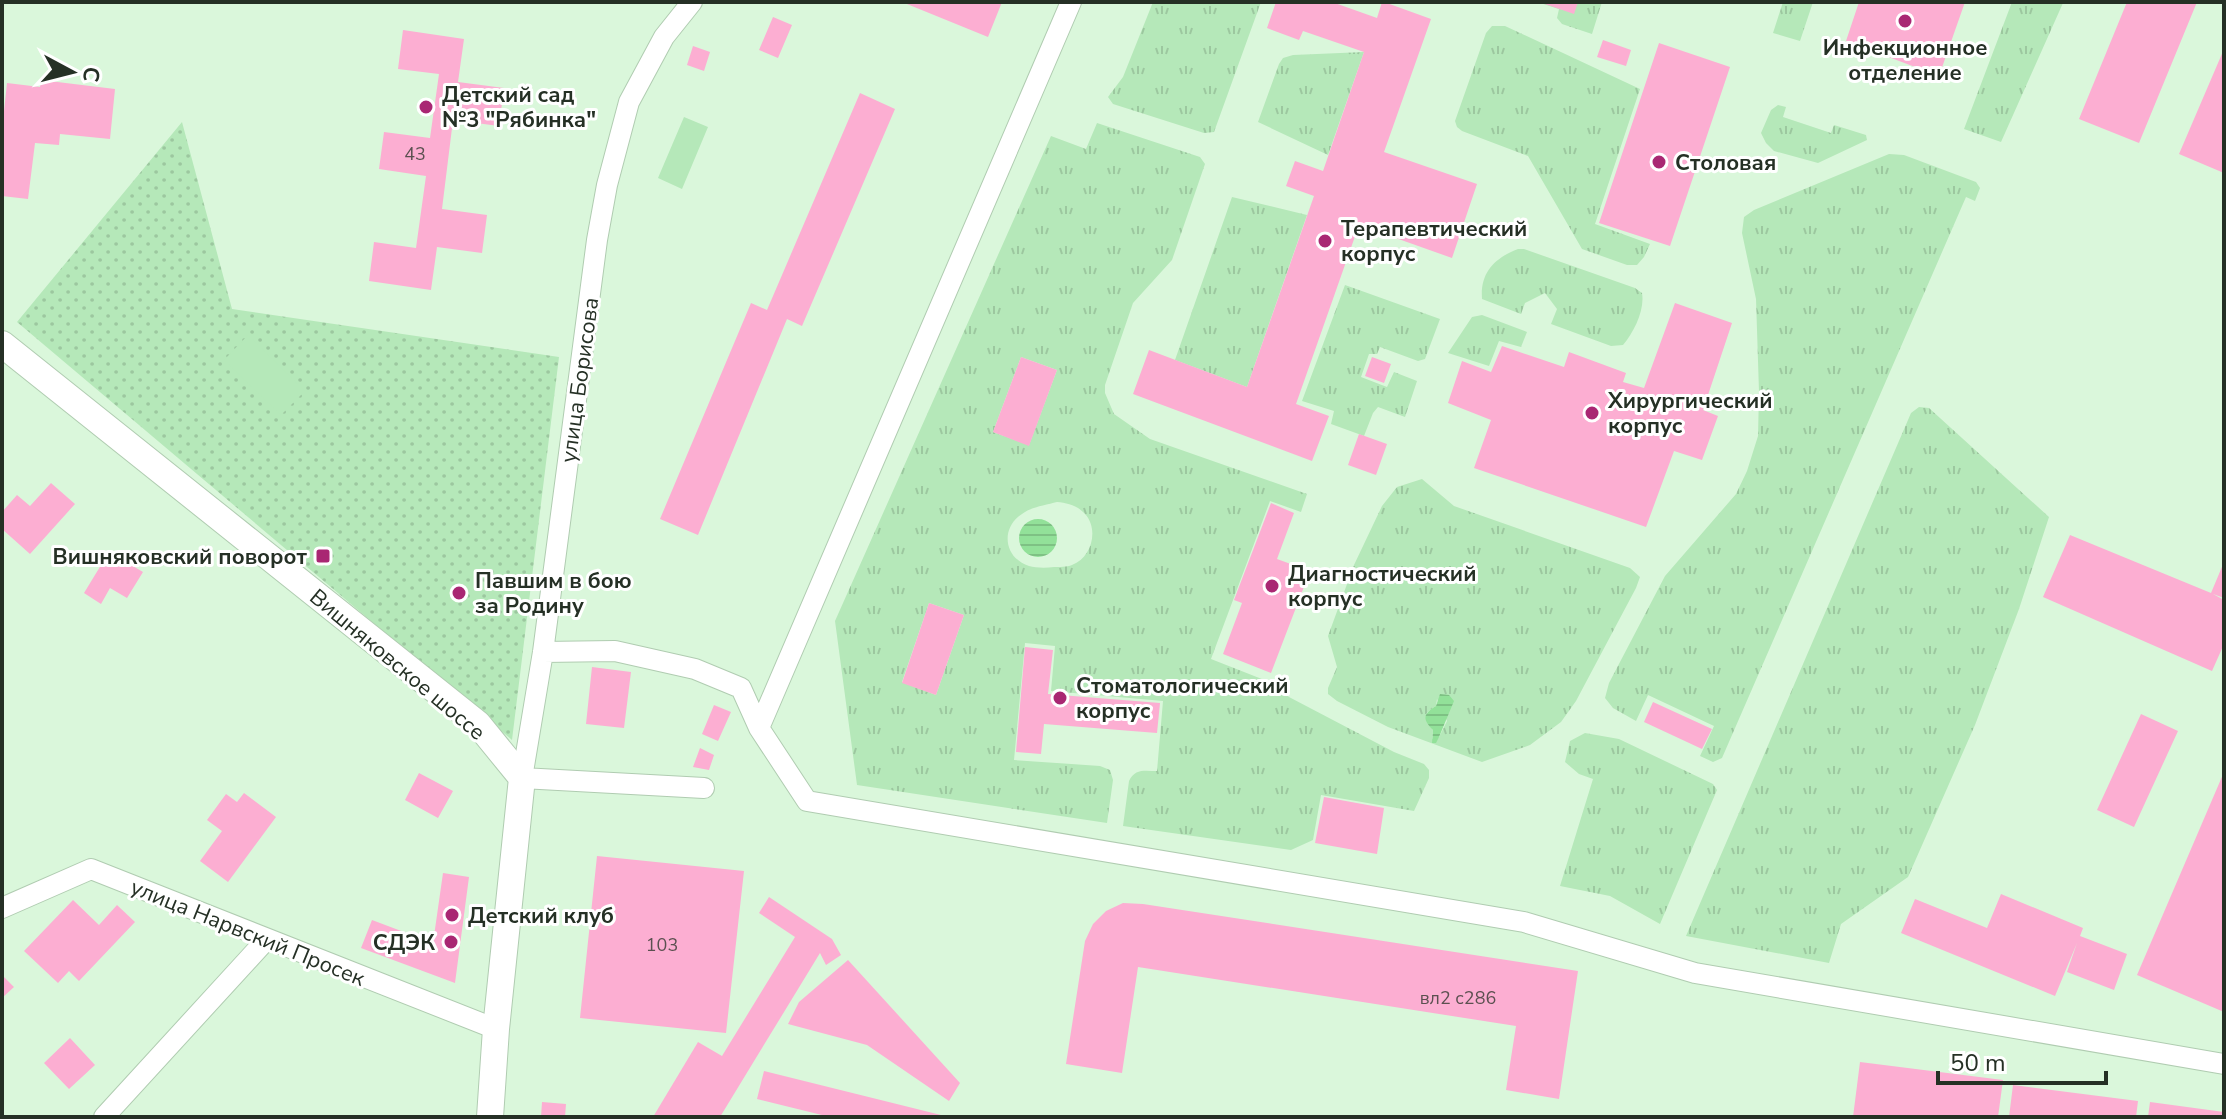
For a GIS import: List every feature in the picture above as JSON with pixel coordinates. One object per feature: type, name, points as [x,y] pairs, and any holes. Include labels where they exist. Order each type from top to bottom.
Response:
[{"type":"street","name":"улица Борисова","points":[[522,778],[543,652],[595,254],[607,185],[629,102],[664,37],[692,2]]},
{"type":"street","points":[[759,728],[1071,2]]},
{"type":"street","name":"Вишняковское шоссе","points":[[2,344],[478,724],[522,778]]},
{"type":"street","points":[[543,652],[615,651],[695,669],[741,688],[759,728],[807,801],[1524,922],[1695,973],[2224,1064]]},
{"type":"street","points":[[490,1117],[522,778],[704,788]]},
{"type":"street","name":"улица Нарвский Просек","points":[[2,908],[91,869],[496,1029]]},
{"type":"street","points":[[104,1117],[266,940]]},
{"type":"green space","points":[[1153,2],[1261,2],[1214,132],[1204,133],[1113,104],[1108,97],[1123,77]]},
{"type":"green space","points":[[1537,2],[1602,2],[1592,34],[1562,24],[1557,18],[1559,9]]},
{"type":"green space","points":[[1783,2],[1813,2],[1800,41],[1773,33]]},
{"type":"green space","points":[[2012,2],[2063,3],[2001,142],[1964,129]]},
{"type":"green space","points":[[1492,26],[1505,26],[1640,89],[1595,224],[1650,244],[1637,265],[1627,265],[1582,249],[1528,156],[1457,127],[1455,121],[1486,33]]},
{"type":"green space","points":[[1364,52],[1328,155],[1258,122],[1283,58]]},
{"type":"green space","points":[[1778,105],[1786,107],[1783,117],[1831,133],[1834,125],[1866,135],[1867,140],[1818,163],[1774,151],[1761,133],[1771,110]]},
{"type":"green space","points":[[684,117],[708,127],[682,189],[658,178]]},
{"type":"green space","points":[[182,122],[232,309],[559,357],[512,740],[17,322]]},
{"type":"green space","points":[[1097,123],[1200,157],[1205,164],[1172,260],[1133,303],[1105,385],[1114,414],[1150,439],[1307,494],[1301,512],[1270,501],[1211,659],[1277,685],[1289,697],[1394,752],[1424,764],[1429,770],[1429,778],[1414,811],[1321,795],[1313,840],[1291,850],[1123,826],[1131,777],[1141,771],[1157,771],[1163,701],[1051,691],[1055,646],[1025,643],[1014,760],[1100,766],[1110,770],[1113,780],[1107,823],[857,785],[835,621],[1051,136],[1086,149]],"holes":[[[1021,357],[1057,370],[1029,445],[993,432]],[[1057,502],[1072,505],[1085,514],[1092,527],[1092,535],[1089,550],[1079,561],[1070,566],[1044,568],[1029,566],[1014,556],[1008,542],[1010,527],[1034,508]],[[929,603],[964,615],[936,695],[902,682]]]},
{"type":"green space","points":[[1889,154],[1904,155],[1976,182],[1980,188],[1975,201],[1966,197],[1722,758],[1713,762],[1700,756],[1714,726],[1648,695],[1636,721],[1613,708],[1605,698],[1609,683],[1665,576],[1736,494],[1758,436],[1756,299],[1742,233],[1744,217],[1754,210]]},
{"type":"green space","points":[[1232,197],[1307,215],[1247,387],[1175,360]]},
{"type":"green space","points":[[1518,249],[1642,293],[1638,320],[1623,345],[1611,346],[1551,324],[1557,309],[1545,293],[1525,303],[1521,314],[1482,299],[1484,281],[1491,267]]},
{"type":"green space","points":[[1345,285],[1440,319],[1425,359],[1418,361],[1380,347],[1377,354],[1369,354],[1361,377],[1387,387],[1394,372],[1417,381],[1405,417],[1378,407],[1364,436],[1331,424],[1334,411],[1302,401]]},
{"type":"green space","points":[[1482,315],[1527,332],[1521,347],[1499,341],[1489,366],[1448,353],[1472,317]]},
{"type":"green space","points":[[248,335],[305,391],[281,415],[224,360]]},
{"type":"green space","points":[[1919,407],[1929,408],[2049,517],[2019,609],[1975,725],[1908,877],[1841,924],[1829,963],[1686,936],[1911,413]]},
{"type":"green space","points":[[1422,479],[1454,506],[1630,568],[1640,577],[1576,701],[1561,722],[1530,745],[1482,762],[1388,727],[1328,694],[1337,667],[1328,636],[1354,565],[1382,506],[1397,487]],"holes":[[[1437,699],[1447,721],[1439,737],[1432,739],[1433,730],[1426,716],[1436,706]]]},
{"type":"green space","points":[[1585,733],[1619,739],[1713,784],[1717,790],[1660,924],[1610,896],[1560,886],[1593,779],[1579,774],[1565,762],[1570,741]]},
{"type":"shaded area","points":[[1038,519],[1051,525],[1057,538],[1051,551],[1038,557],[1025,551],[1019,538],[1025,525]]},
{"type":"shaded area","points":[[1440,694],[1449,695],[1454,701],[1436,743],[1432,743],[1433,730],[1426,717],[1436,706]]},
{"type":"building","points":[[902,2],[1002,2],[988,37]]},
{"type":"building","name":"Терапевтический корпус","points":[[1276,2],[1332,2],[1377,18],[1384,2],[1431,19],[1384,152],[1477,184],[1452,258],[1359,225],[1296,404],[1329,416],[1312,461],[1133,394],[1149,350],[1247,387],[1314,196],[1286,186],[1295,161],[1323,171],[1364,52],[1303,31],[1299,40],[1267,28]]},
{"type":"building","points":[[1539,2],[1578,2],[1574,14]]},
{"type":"building","name":"Инфекционное отделение","points":[[1859,2],[1965,2],[1939,76],[1846,41]]},
{"type":"building","points":[[2127,2],[2197,2],[2139,143],[2079,119]]},
{"type":"building","points":[[773,17],[792,25],[778,58],[759,50]]},
{"type":"building","points":[[403,30],[464,39],[458,82],[504,88],[499,126],[453,120],[442,209],[487,215],[482,253],[437,247],[431,290],[369,281],[374,242],[416,248],[426,176],[379,169],[384,132],[430,138],[439,74],[398,69]]},
{"type":"building","points":[[1603,40],[1631,50],[1626,66],[1597,57]]},
{"type":"building","name":"Столовая","points":[[1659,43],[1730,67],[1670,246],[1599,223]]},
{"type":"building","points":[[693,46],[710,52],[704,71],[687,65]]},
{"type":"building","points":[[2224,49],[2224,173],[2179,154]]},
{"type":"building","points":[[41,80],[115,89],[110,139],[60,134],[59,145],[35,143],[28,199],[2,196],[2,130],[7,83],[40,87]]},
{"type":"building","points":[[860,93],[895,109],[802,326],[787,319],[698,535],[660,519],[751,303],[767,310]]},
{"type":"building","name":"Хирургический корпус","points":[[1675,303],[1732,323],[1703,410],[1718,416],[1702,460],[1674,451],[1646,527],[1474,468],[1491,420],[1448,403],[1462,361],[1491,372],[1502,346],[1564,367],[1569,352],[1626,373],[1623,382],[1644,388]]},
{"type":"building","points":[[1021,357],[1057,370],[1029,446],[993,432]]},
{"type":"building","points":[[1372,357],[1391,364],[1384,383],[1365,376]]},
{"type":"building","points":[[1359,434],[1387,444],[1376,475],[1348,465]]},
{"type":"building","points":[[51,483],[75,504],[30,554],[2,529],[2,512],[17,495],[30,506]]},
{"type":"building","name":"Диагностический корпус","points":[[1271,503],[1294,513],[1277,559],[1310,571],[1271,673],[1223,654],[1242,603],[1234,600]]},
{"type":"building","points":[[2070,535],[2211,593],[2224,562],[2224,598],[2213,594],[2224,600],[2224,644],[2212,671],[2043,597]]},
{"type":"building","points":[[109,552],[143,572],[127,598],[110,588],[101,604],[84,593]]},
{"type":"building","points":[[929,603],[964,615],[936,695],[902,683]]},
{"type":"building","name":"Стоматологический корпус","points":[[1025,647],[1053,650],[1048,694],[1160,703],[1157,733],[1044,724],[1041,754],[1016,752]]},
{"type":"building","points":[[592,667],[631,672],[624,728],[586,724]]},
{"type":"building","points":[[1653,702],[1712,729],[1702,749],[1644,722]]},
{"type":"building","points":[[714,705],[731,712],[718,741],[702,734]]},
{"type":"building","points":[[2141,714],[2178,731],[2134,827],[2097,810]]},
{"type":"building","points":[[700,748],[714,755],[709,770],[693,767]]},
{"type":"building","points":[[2224,772],[2224,1012],[2137,975]]},
{"type":"building","points":[[419,773],[453,791],[438,818],[405,800]]},
{"type":"building","points":[[244,793],[276,817],[228,882],[200,861],[222,831],[207,820],[226,794],[237,802]]},
{"type":"building","points":[[1324,797],[1384,808],[1377,854],[1315,843]]},
{"type":"building","points":[[597,856],[744,871],[726,1033],[580,1018]]},
{"type":"building","points":[[443,873],[469,877],[455,983],[361,948],[372,920],[433,943]]},
{"type":"building","points":[[2001,894],[2083,928],[2080,936],[2127,954],[2114,990],[2067,972],[2077,943],[2055,996],[1901,933],[1915,899],[1987,928]]},
{"type":"building","points":[[769,897],[832,939],[841,955],[826,965],[820,953],[720,1117],[653,1117],[698,1042],[722,1056],[795,937],[759,913]]},
{"type":"building","points":[[73,900],[99,925],[117,905],[135,922],[79,981],[69,971],[58,983],[24,951]]},
{"type":"building","points":[[1123,903],[1578,971],[1559,1099],[1506,1090],[1516,1026],[1138,967],[1122,1073],[1066,1064],[1085,941],[1093,924],[1106,911]]},
{"type":"building","points":[[848,960],[960,1083],[949,1101],[867,1045],[788,1024],[799,1002]]},
{"type":"building","points":[[2,975],[14,987],[2,998]]},
{"type":"building","points":[[70,1038],[95,1065],[69,1089],[44,1063]]},
{"type":"building","points":[[1860,1062],[2003,1080],[1998,1117],[1853,1117]]},
{"type":"building","points":[[764,1071],[945,1117],[830,1117],[757,1099]]},
{"type":"building","points":[[2013,1085],[2138,1101],[2136,1117],[2009,1117]]},
{"type":"building","points":[[542,1102],[566,1104],[565,1117],[541,1117]]},
{"type":"building","points":[[2150,1102],[2224,1112],[2224,1117],[2148,1117]]},
{"type":"place","name":"Инфекционное отделение","points":[[1905,21]]},
{"type":"place","name":"Детский сад №3 \"Рябинка\"","points":[[426,107]]},
{"type":"place","name":"Столовая","points":[[1659,162]]},
{"type":"place","name":"Терапевтический корпус","points":[[1325,241]]},
{"type":"place","name":"Хирургический корпус","points":[[1592,413]]},
{"type":"place","name":"Вишняковский поворот","points":[[323,556]]},
{"type":"place","name":"Диагностический корпус","points":[[1272,586]]},
{"type":"place","name":"Павшим в бою за Родину","points":[[459,593]]},
{"type":"place","name":"Стоматологический корпус","points":[[1060,698]]},
{"type":"place","name":"Детский клуб","points":[[452,915]]},
{"type":"place","name":"СДЭК","points":[[451,942]]}]
